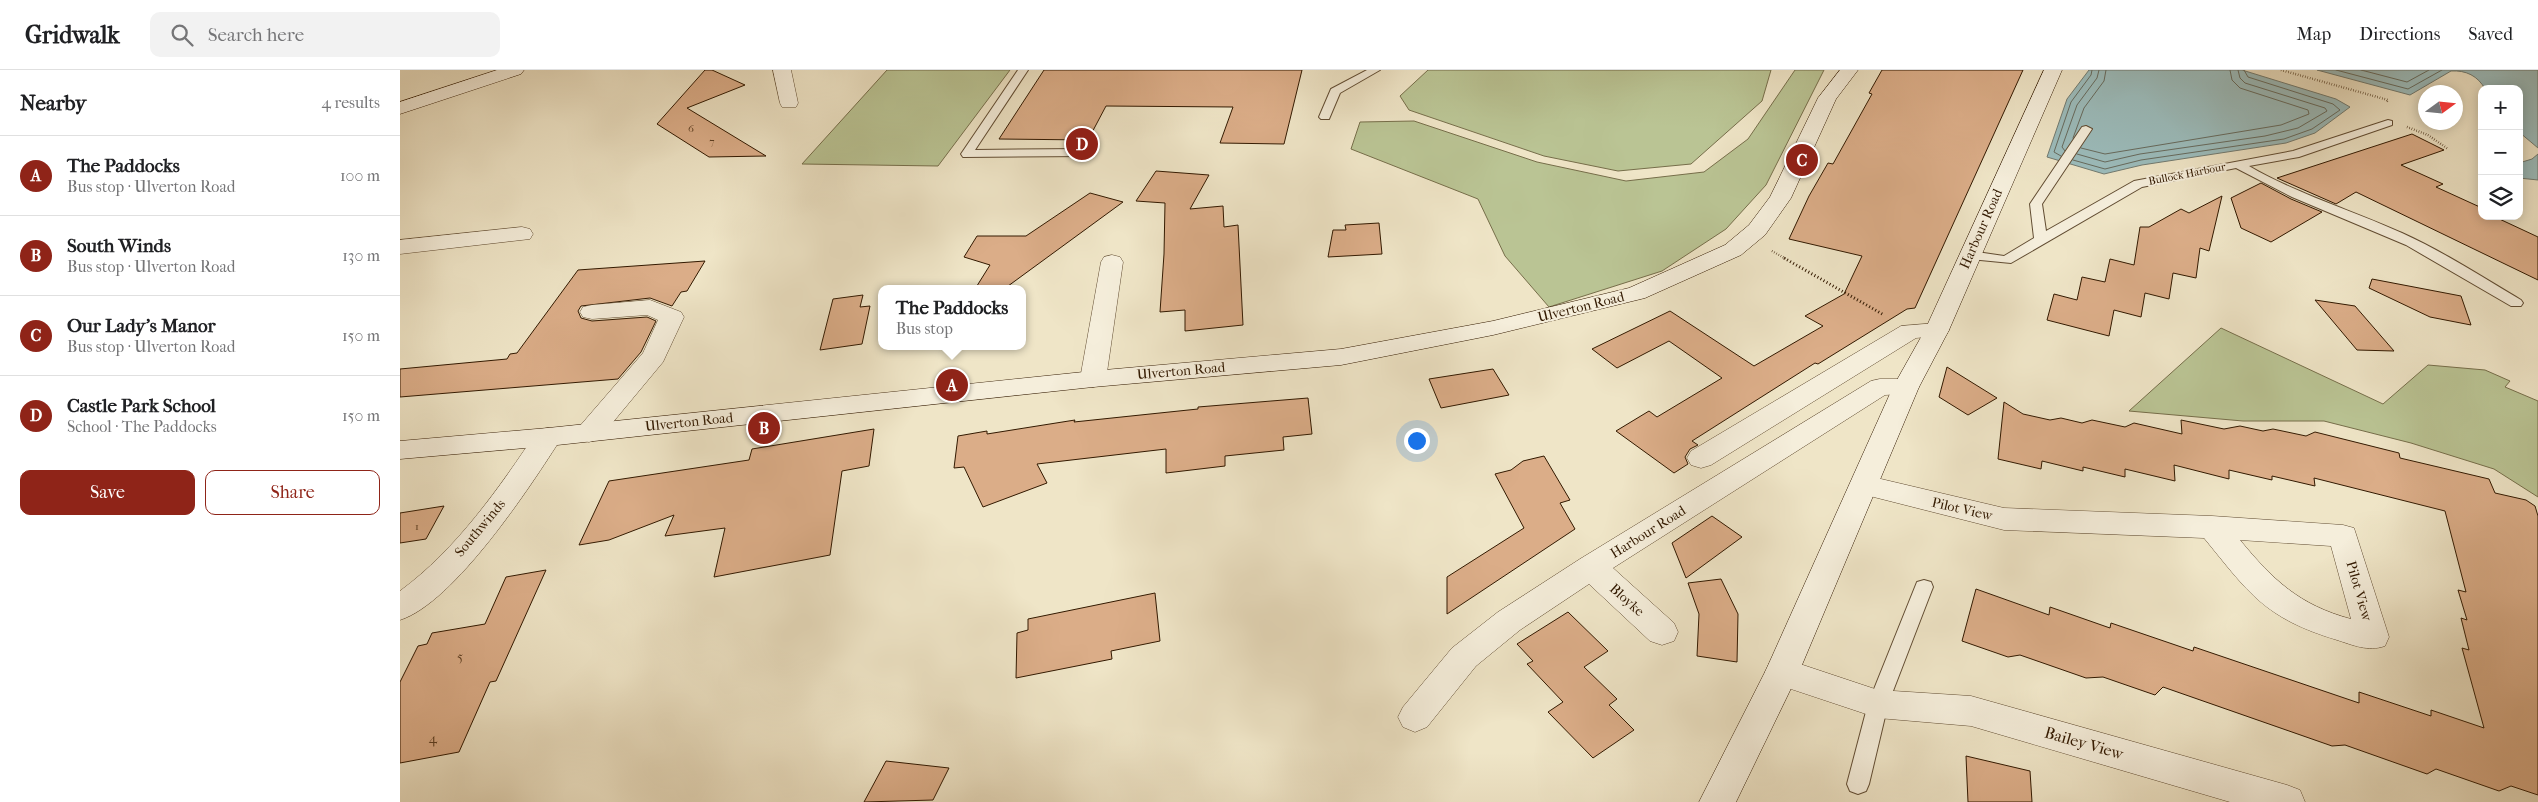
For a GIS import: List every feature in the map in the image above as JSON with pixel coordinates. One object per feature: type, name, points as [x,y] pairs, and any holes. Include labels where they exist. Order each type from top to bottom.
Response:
[{"type":"street","points":[[400,108],[515,70]]},
{"type":"street","points":[[782,70],[789,103]]},
{"type":"street","name":"Ulverton Road","points":[[400,450],[590,433],[1092,379],[1341,357],[1493,328],[1637,293],[1733,250],[1757,230],[1780,198],[1827,98],[1850,70]]},
{"type":"street","name":"Harbour Road","points":[[1717,802],[1782,672],[1906,387],[1925,330],[1970,255],[2053,70]]},
{"type":"street","points":[[400,247],[522,234]]},
{"type":"street","points":[[1092,379],[1112,262]]},
{"type":"street","points":[[590,433],[654,356],[672,318],[650,307],[592,312]]},
{"type":"street","points":[[1701,458],[1892,342],[1925,330]]},
{"type":"street","name":"Harbour Road","points":[[1415,718],[1464,657],[1509,621],[1591,567],[1880,387],[1906,387]]},
{"type":"street","name":"Southwinds","points":[[400,608],[436,580],[484,525],[523,474],[548,437]]},
{"type":"street","name":"Pilot View","points":[[1864,485],[2004,518],[2054,522],[2212,527],[2343,536],[2373,637],[2328,626],[2303,614],[2270,594],[2212,527]]},
{"type":"street","name":"Bloyke","points":[[1591,567],[1662,632]]},
{"type":"street","name":"Bailey View","points":[[1782,672],[1878,704],[1972,711],[2287,802]]},
{"type":"lane","points":[[1023,70],[967,154],[1084,153]]},
{"type":"lane","points":[[1325,117],[1335,91],[1375,70]]},
{"type":"lane","name":"Bullock Harbour","points":[[1970,255],[2006,260],[2138,184],[2182,174],[2294,154],[2388,123]]},
{"type":"lane","points":[[2041,239],[2036,204],[2086,129]]},
{"type":"lane","points":[[2239,165],[2254,175],[2330,209],[2398,236],[2516,303]]},
{"type":"lane","points":[[1858,784],[1878,704],[1924,587]]},
{"type":"path","points":[[2281,70],[2388,100],[2381,114],[2388,123],[2413,128],[2448,149]]},
{"type":"path","points":[[1764,247],[1925,330]]},
{"type":"green space","points":[[887,70],[1010,70],[938,166],[802,164]]},
{"type":"green space","points":[[1428,70],[1771,70],[1762,101],[1691,164],[1618,171],[1544,156],[1409,110],[1400,96]]},
{"type":"green space","points":[[1795,70],[1824,70],[1766,185],[1726,229],[1662,271],[1549,307],[1505,256],[1478,199],[1351,149],[1360,122],[1414,121],[1537,162],[1626,181],[1704,172],[1748,139]]},
{"type":"green space","points":[[2221,328],[2383,404],[2428,365],[2485,370],[2510,381],[2505,387],[2538,401],[2538,497],[2494,469],[2411,443],[2324,421],[2243,421],[2129,411]]},
{"type":"water","points":[[2089,70],[2242,70],[2336,99],[2350,107],[2315,133],[2286,143],[2142,165],[2104,174],[2047,157],[2067,99]]},
{"type":"water","points":[[2317,70],[2538,70],[2538,148],[2523,135],[2523,85],[2482,85],[2471,75],[2451,71],[2427,85],[2418,85],[2418,90],[2410,95]]},
{"type":"water","points":[[2538,154],[2538,180],[2523,178],[2523,162],[2532,159]]},
{"type":"building","points":[[705,70],[712,70],[745,85],[687,108],[766,156],[709,157],[657,124]]},
{"type":"building","points":[[1044,70],[1302,70],[1284,144],[1220,143],[1233,107],[1106,106],[1088,140],[999,139]]},
{"type":"building","points":[[1882,70],[2023,70],[1915,308],[1907,309],[1818,364],[1815,363],[1692,441],[1698,445],[1690,449],[1685,457],[1688,464],[1674,473],[1616,431],[1649,411],[1657,417],[1722,378],[1669,341],[1617,368],[1592,349],[1670,311],[1754,366],[1823,326],[1805,316],[1844,294],[1862,256],[1789,239],[1809,196],[1828,163],[1833,164],[1872,94],[1869,93]]},
{"type":"building","points":[[2412,134],[2444,150],[2401,165],[2443,184],[2436,187],[2478,206],[2478,220],[2502,220],[2538,237],[2538,280],[2356,192],[2336,204],[2277,178]]},
{"type":"building","points":[[1156,171],[1209,175],[1190,209],[1223,206],[1224,227],[1238,225],[1243,325],[1185,331],[1185,310],[1160,312],[1165,203],[1136,201]]},
{"type":"building","points":[[2261,183],[2291,199],[2322,212],[2271,242],[2241,228],[2231,198]]},
{"type":"building","points":[[1090,193],[1123,202],[1009,285],[978,285],[990,265],[964,257],[977,236],[1026,236]]},
{"type":"building","points":[[2222,196],[2209,251],[2200,248],[2196,278],[2173,273],[2169,299],[2145,293],[2141,317],[2114,310],[2109,336],[2047,320],[2054,294],[2077,300],[2082,277],[2105,282],[2110,259],[2134,265],[2140,227],[2149,227],[2181,209],[2189,213]]},
{"type":"building","points":[[1379,223],[1382,254],[1328,257],[1333,230],[1346,230],[1345,225]]},
{"type":"building","points":[[705,261],[687,291],[681,292],[672,306],[650,298],[581,306],[578,311],[581,318],[592,321],[647,317],[656,321],[641,352],[618,379],[400,397],[400,369],[507,359],[510,354],[517,353],[578,270]]},
{"type":"building","points":[[2372,279],[2461,296],[2471,325],[2430,317],[2369,288]]},
{"type":"building","points":[[863,295],[860,307],[870,306],[862,344],[820,350],[833,299]]},
{"type":"building","points":[[2315,300],[2355,306],[2394,351],[2357,350]]},
{"type":"building","points":[[1947,367],[1997,398],[1968,415],[1939,397]]},
{"type":"building","points":[[1493,369],[1509,395],[1441,408],[1429,379]]},
{"type":"building","points":[[1308,398],[1312,434],[1283,437],[1284,450],[1225,456],[1225,466],[1166,473],[1166,449],[1037,464],[1047,483],[983,507],[964,467],[954,468],[958,436],[987,431],[987,434],[1075,420],[1074,422],[1198,409],[1198,407]]},
{"type":"building","points":[[2004,402],[2023,414],[2050,420],[2061,418],[2082,423],[2092,420],[2125,427],[2134,423],[2182,434],[2181,420],[2224,429],[2240,426],[2263,431],[2273,429],[2306,436],[2315,432],[2399,453],[2400,458],[2489,479],[2495,493],[2526,500],[2535,506],[2538,516],[2538,795],[2511,786],[2499,791],[2436,769],[2427,774],[2345,745],[2332,746],[2163,687],[2155,695],[2103,677],[2086,678],[2020,655],[2008,657],[1962,641],[1976,589],[2049,615],[2050,607],[2110,628],[2111,623],[2193,651],[2194,647],[2359,703],[2359,692],[2431,716],[2431,710],[2484,728],[2462,648],[2469,650],[2461,618],[2467,620],[2458,590],[2466,592],[2445,511],[2314,478],[2315,486],[2272,476],[2272,480],[2229,470],[2229,479],[2174,465],[2175,481],[2125,469],[2125,477],[2083,467],[2083,471],[2042,461],[2041,469],[1998,459]]},
{"type":"building","points":[[874,429],[869,466],[842,471],[830,555],[714,577],[725,528],[665,536],[674,515],[609,540],[579,545],[609,481],[749,460],[752,449]]},
{"type":"building","points":[[1544,456],[1570,500],[1560,503],[1575,529],[1447,614],[1447,577],[1524,528],[1495,474],[1511,470],[1523,461]]},
{"type":"building","points":[[444,506],[426,539],[400,543],[400,513]]},
{"type":"building","points":[[1712,516],[1742,537],[1686,578],[1672,543]]},
{"type":"building","points":[[546,570],[496,681],[490,682],[459,752],[400,763],[400,682],[418,646],[427,644],[432,633],[485,624],[506,577]]},
{"type":"building","points":[[1721,579],[1738,614],[1737,662],[1697,656],[1699,614],[1688,583]]},
{"type":"building","points":[[1155,593],[1160,641],[1111,651],[1112,659],[1016,678],[1017,633],[1028,630],[1028,619]]},
{"type":"building","points":[[1568,612],[1608,651],[1584,667],[1617,699],[1609,705],[1634,730],[1593,758],[1548,712],[1563,702],[1527,664],[1533,661],[1517,644]]},
{"type":"building","points":[[1966,756],[2030,771],[2032,802],[1968,802]]},
{"type":"building","points":[[886,761],[949,768],[933,800],[864,802]]},
{"type":"place","name":"Castle Park School","points":[[1082,144]]},
{"type":"place","name":"Our Lady's Manor","points":[[1802,160]]},
{"type":"place","name":"The Paddocks","points":[[952,385]]},
{"type":"place","name":"South Winds","points":[[764,428]]}]
